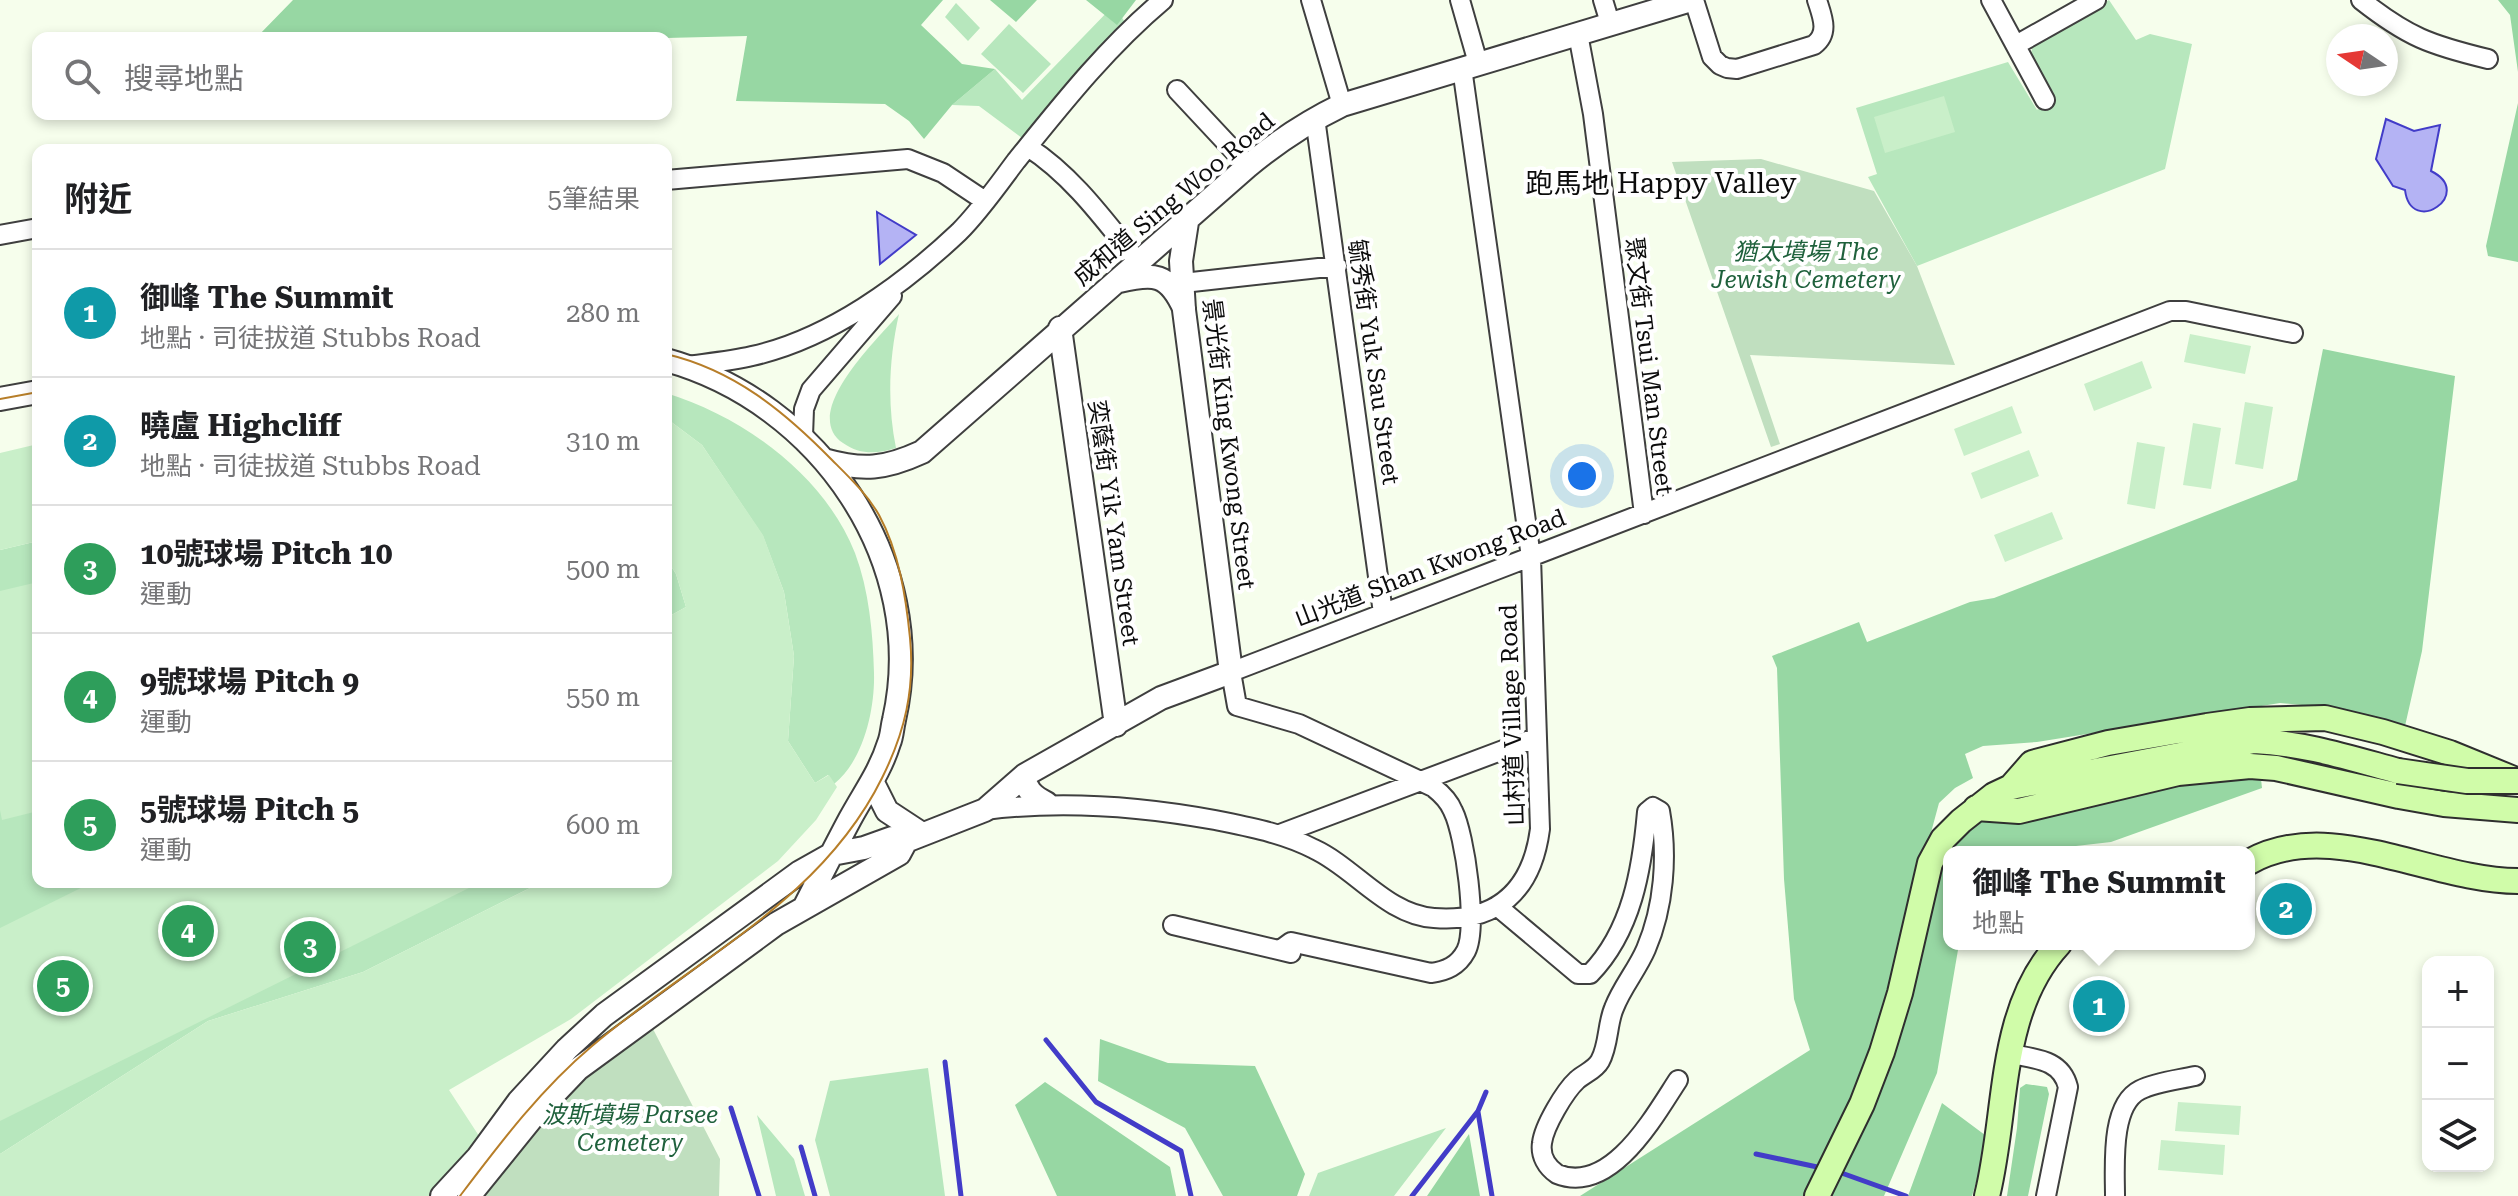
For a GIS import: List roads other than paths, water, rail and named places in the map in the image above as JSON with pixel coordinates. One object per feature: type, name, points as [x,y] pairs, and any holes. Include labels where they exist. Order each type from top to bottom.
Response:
[{"type":"main road","points":[[1825,1178],[1862,1104],[1882,1052],[1900,993],[1930,863],[1943,839],[2032,763],[2069,752],[2250,720],[2325,718],[2428,746],[2518,781]]},
{"type":"main road","points":[[1994,797],[2254,741],[2281,742],[2317,749],[2432,778],[2518,781]]},
{"type":"main road","points":[[1994,797],[2019,811],[2178,773],[2250,766],[2276,768],[2429,801],[2518,810]]},
{"type":"main road","points":[[2255,859],[2284,847],[2323,845],[2518,881]]},
{"type":"main road","points":[[1987,1196],[2011,1054],[2030,984],[2055,950]]},
{"type":"street","points":[[676,363],[756,356],[800,340],[849,316],[917,267],[959,232],[1092,68],[1163,0]]},
{"type":"street","points":[[1311,0],[1342,105]]},
{"type":"street","name":"山村道 Village Road","points":[[985,810],[1046,803],[1155,811],[1280,834],[1337,861],[1409,913],[1434,919],[1472,916],[1497,906],[1522,884],[1536,856],[1540,829],[1531,557],[1460,0]]},
{"type":"street","points":[[1603,0],[1610,23]]},
{"type":"street","points":[[1692,0],[1712,57],[1720,65],[1737,69],[1820,41],[1824,25],[1817,0]]},
{"type":"street","name":"成和道 Sing Woo Road","points":[[824,460],[852,467],[879,468],[922,452],[1248,166],[1289,133],[1315,118],[1342,105],[1692,0]]},
{"type":"street","points":[[1991,0],[2045,100]]},
{"type":"street","points":[[2016,45],[2096,0]]},
{"type":"street","points":[[2361,0],[2396,27],[2417,38],[2488,59]]},
{"type":"street","name":"聚文街 Tsui Man Street","points":[[1578,34],[1593,114],[1644,514]]},
{"type":"street","points":[[1177,90],[1248,166]]},
{"type":"street","name":"毓秀街 Yuk Sau Street","points":[[1315,118],[1383,613]]},
{"type":"street","points":[[1028,147],[1063,174],[1139,263]]},
{"type":"street","points":[[672,179],[908,159],[943,173],[985,201]]},
{"type":"street","name":"景光街 King Kwong Street","points":[[1187,222],[1181,261],[1184,310],[1231,672]]},
{"type":"street","points":[[0,235],[32,229]]},
{"type":"street","points":[[1183,283],[1337,266]]},
{"type":"street","points":[[803,436],[804,409],[811,390],[917,267]]},
{"type":"street","points":[[1118,281],[1146,275],[1160,278],[1173,287],[1184,310]]},
{"type":"street","name":"山光道 Shan Kwong Road","points":[[832,854],[864,848],[892,838],[914,838],[985,810],[1025,775],[1161,698],[2170,311],[2186,311],[2293,333]]},
{"type":"street","name":"奕蔭街 Yik Yam Street","points":[[1060,328],[1116,725]]},
{"type":"street","points":[[676,363],[721,380],[750,396],[803,436],[824,460],[861,512],[881,550],[899,623],[902,646],[891,739],[873,783],[805,906]]},
{"type":"street","points":[[0,399],[32,393]]},
{"type":"street","points":[[1231,672],[1237,706],[1299,724],[1419,781],[1444,795],[1459,827],[1472,916],[1467,949],[1453,967],[1431,973],[1291,942],[1280,950]]},
{"type":"street","points":[[1280,834],[1535,738]]},
{"type":"street","points":[[1025,775],[1030,792],[1046,803]]},
{"type":"street","points":[[469,1196],[536,1113],[578,1069],[776,924],[899,854],[914,838],[887,811],[873,783]]},
{"type":"street","points":[[1497,906],[1578,974],[1590,974],[1607,951],[1630,906],[1643,861],[1647,812],[1653,807],[1660,811],[1663,867],[1660,904],[1646,949],[1616,1003],[1598,1064],[1572,1085],[1545,1132],[1542,1154],[1549,1167],[1566,1178],[1577,1180],[1598,1178],[1610,1173],[1628,1156],[1678,1080]]},
{"type":"street","points":[[442,1196],[478,1157],[519,1101],[567,1049],[604,1015],[800,872],[832,854]]},
{"type":"street","points":[[1173,925],[1390,976]]},
{"type":"street","points":[[2011,1054],[2051,1063],[2062,1072],[2068,1087],[2046,1196]]},
{"type":"street","points":[[2115,1196],[2119,1116],[2126,1102],[2144,1088],[2195,1076]]},
{"type":"water","points":[[2386,119],[2414,131],[2440,125],[2431,171],[2443,180],[2447,190],[2437,207],[2428,211],[2418,210],[2410,204],[2405,190],[2393,186],[2376,159]]},
{"type":"water","points":[[877,212],[916,235],[880,264]]},
{"type":"waterway","points":[[1046,1040],[1096,1102],[1181,1151],[1191,1196]]},
{"type":"waterway","points":[[945,1062],[961,1196]]},
{"type":"waterway","points":[[1412,1196],[1478,1111],[1486,1092]]},
{"type":"waterway","points":[[731,1108],[759,1196]]},
{"type":"waterway","points":[[1478,1112],[1492,1196]]},
{"type":"waterway","points":[[801,1147],[815,1196]]},
{"type":"waterway","points":[[1756,1154],[1822,1168]]},
{"type":"waterway","points":[[1836,1171],[1906,1196]]},
{"type":"tram line","points":[[460,1196],[522,1117],[573,1063],[631,1015],[752,926],[790,895],[825,860],[856,822],[882,778],[902,727],[911,675],[910,638],[892,544],[874,507],[845,473],[776,409],[714,370],[672,356]]},
{"type":"tram line","points":[[0,399],[32,393]]},
{"type":"place","name":"曉盧 Highcliff","points":[[2286,909]]},
{"type":"place","name":"9號球場 Pitch 9","points":[[188,931]]},
{"type":"place","name":"10號球場 Pitch 10","points":[[310,947]]},
{"type":"place","name":"5號球場 Pitch 5","points":[[63,986]]},
{"type":"place","name":"御峰 The Summit","points":[[2099,1006]]},
{"type":"district","name":"跑馬地 Happy Valley","points":[[1661,183]]},
{"type":"park label","name":"猶太墳場 The Jewish Cemetery","points":[[1806,266]]},
{"type":"park label","name":"波斯墳場 Parsee Cemetery","points":[[630,1129]]}]
